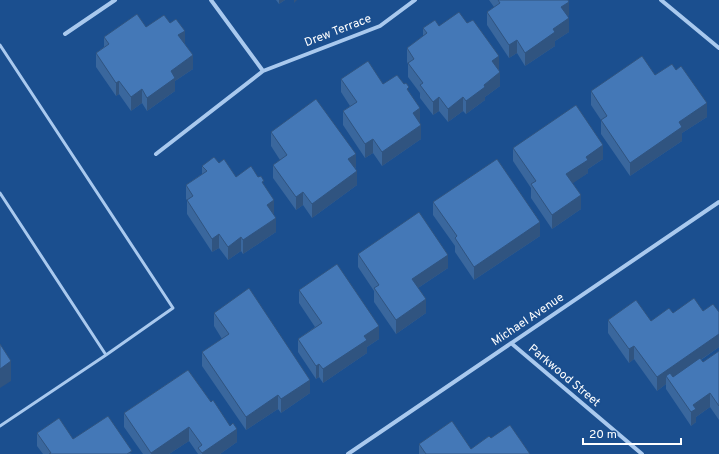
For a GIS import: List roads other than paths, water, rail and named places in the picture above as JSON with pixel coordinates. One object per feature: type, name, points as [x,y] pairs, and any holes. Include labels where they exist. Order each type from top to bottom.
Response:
[{"type":"street","points":[[65,34],[115,0]]},
{"type":"street","points":[[211,0],[263,71]]},
{"type":"street","name":"Drew Terrace","points":[[156,154],[263,71],[380,26],[415,0]]},
{"type":"street","points":[[661,0],[719,48]]},
{"type":"street","name":"Michael Avenue","points":[[348,454],[719,202]]},
{"type":"street","name":"Parkwood Street","points":[[511,344],[642,454]]},
{"type":"lane","points":[[0,45],[174,308],[0,426]]},
{"type":"lane","points":[[0,192],[106,355]]}]
